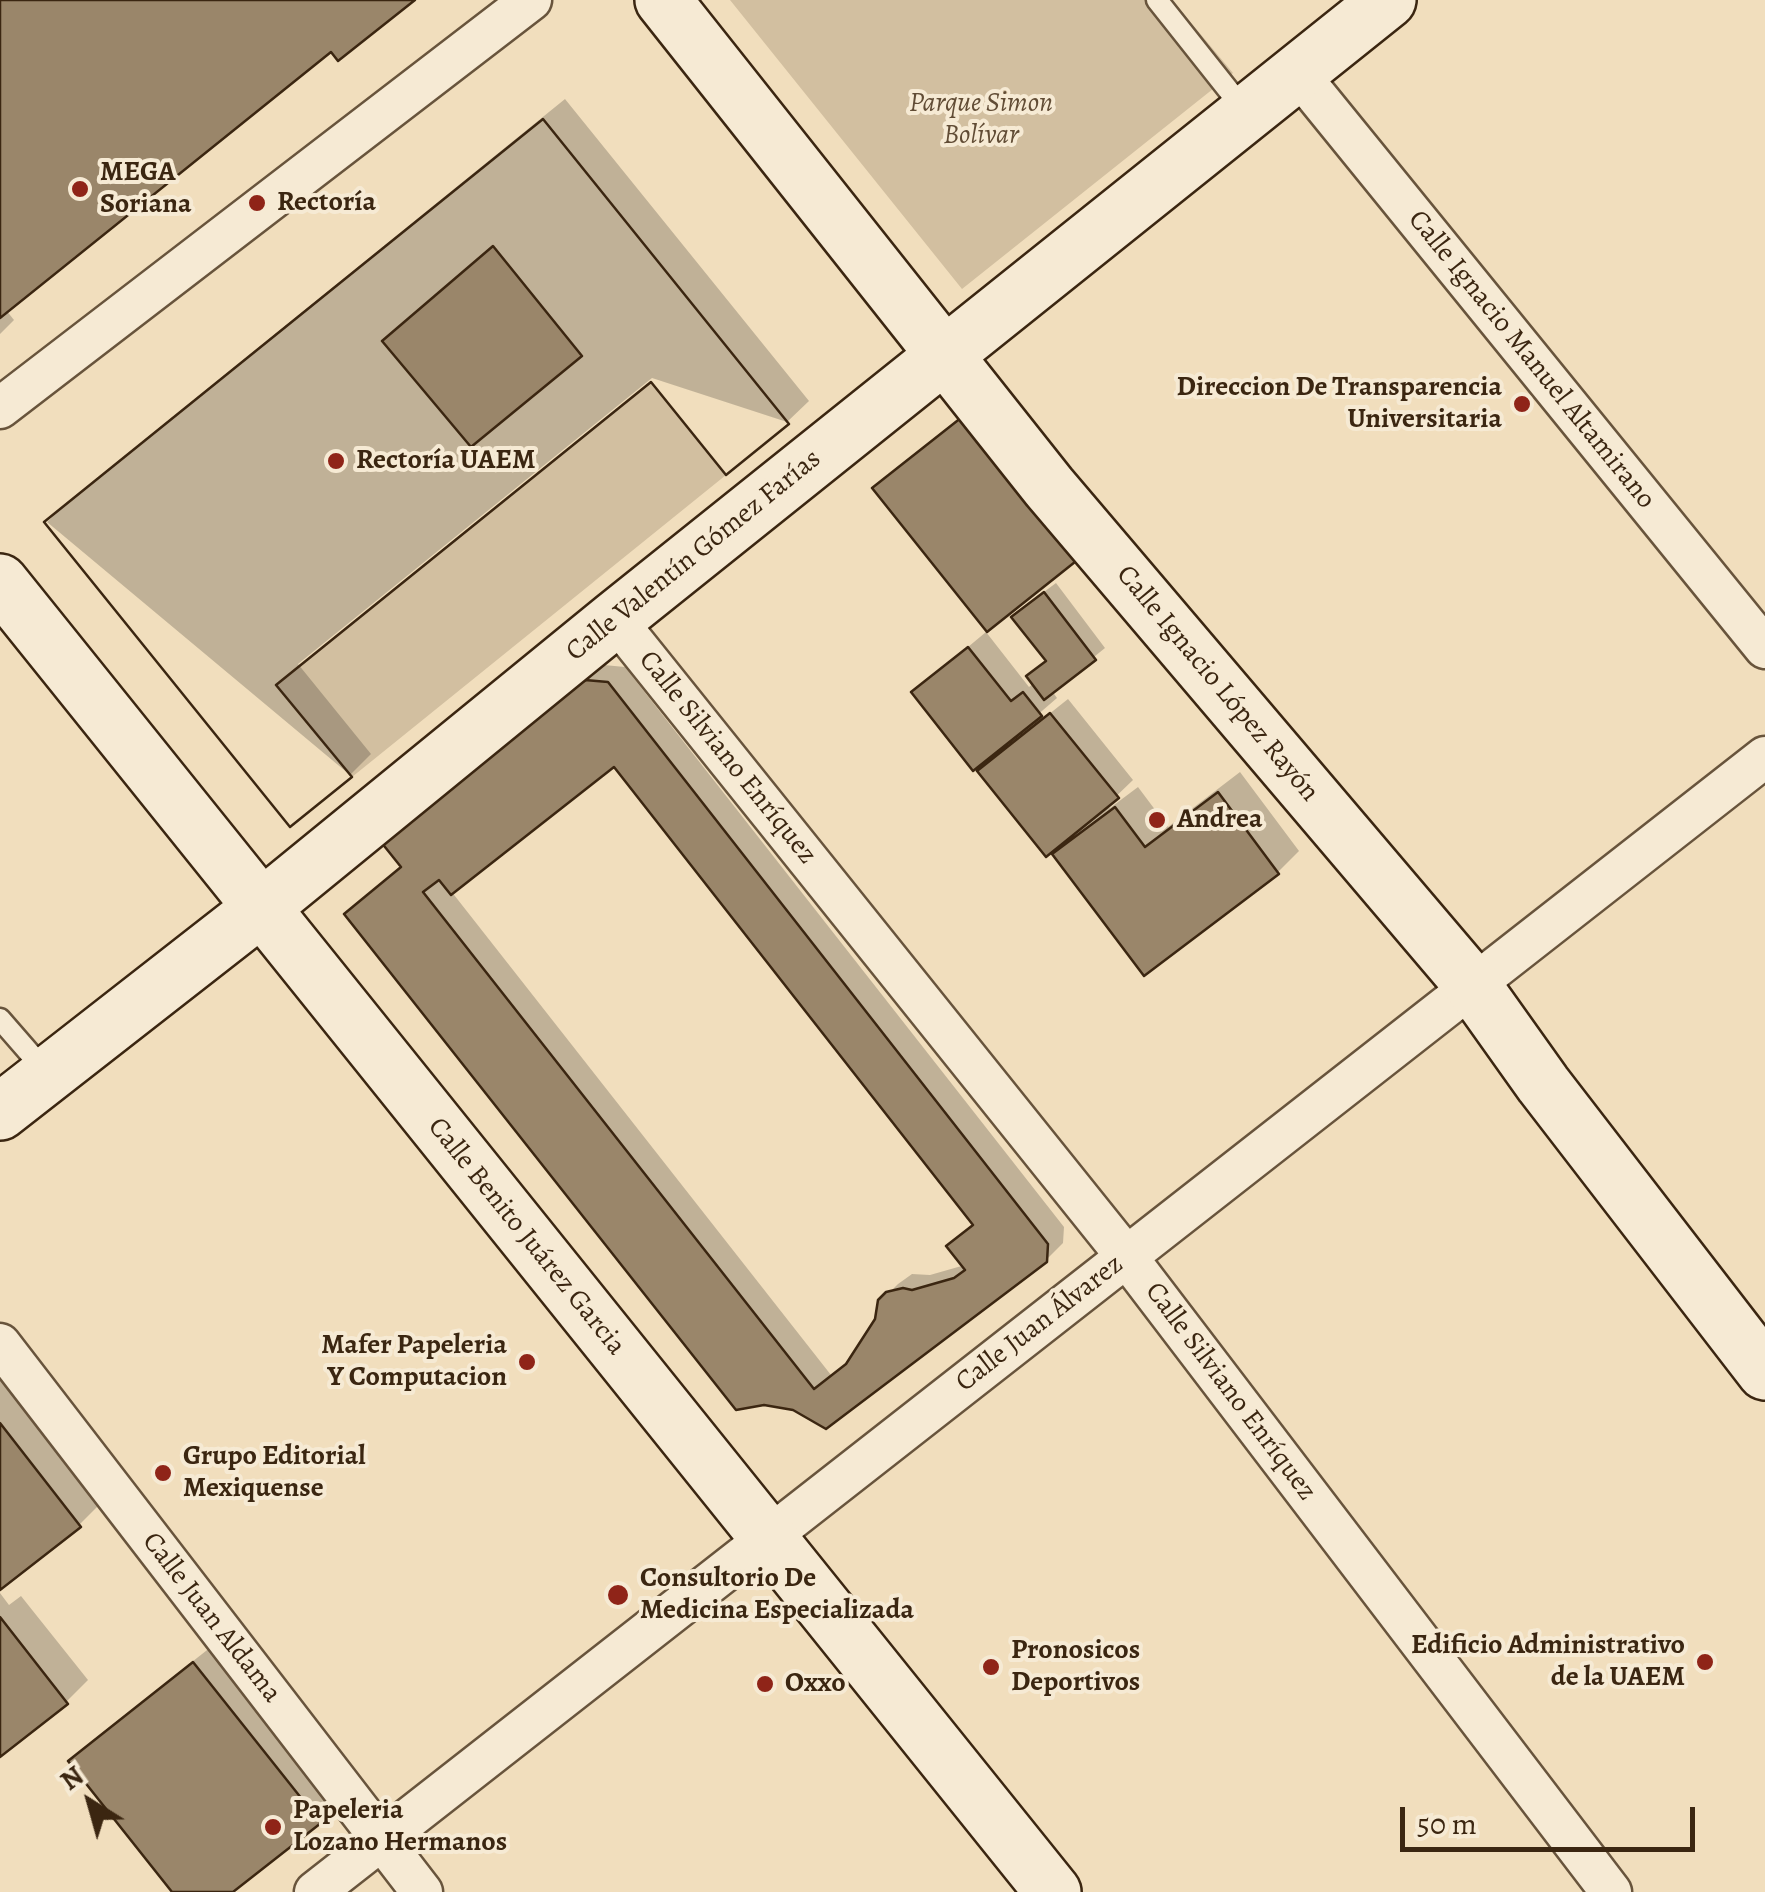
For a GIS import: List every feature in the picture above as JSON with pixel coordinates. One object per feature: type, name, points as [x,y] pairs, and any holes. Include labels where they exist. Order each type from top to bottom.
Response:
[{"type":"main road","name":"Calle Ignacio López Rayón","points":[[663,0],[1062,502],[1474,987],[1765,1372]]},
{"type":"main road","name":"Calle Valentín Gómez Farías","points":[[15,1093],[260,910],[1388,0]]},
{"type":"main road","name":"Calle Benito Juárez Garcia","points":[[0,582],[1053,1892]]},
{"type":"street","points":[[0,408],[531,0]]},
{"type":"street","name":"Calle Ignacio Manuel Altamirano","points":[[1297,72],[1765,648]]},
{"type":"street","name":"Calle Silviano Enríquez","points":[[616,619],[1126,1256],[1611,1892]]},
{"type":"street","name":"Calle Juan Álvarez","points":[[315,1892],[1765,757]]},
{"type":"street","name":"Calle Juan Aldama","points":[[0,1344],[422,1892]]},
{"type":"lane","points":[[1157,0],[1246,112]]},
{"type":"lane","points":[[0,1018],[15,1093]]},
{"type":"green space","name":"Parque Simon Bolívar","points":[[730,0],[1172,0],[1233,73],[962,289]]},
{"type":"green space","points":[[651,382],[726,475],[352,777],[276,685]]},
{"type":"building","name":"MEGA Soriana","points":[[0,0],[415,0],[338,61],[331,52],[0,318]]},
{"type":"building","name":"Rectoría UAEM","points":[[543,119],[789,424],[726,475],[651,382],[276,685],[352,777],[290,827],[44,522]],"holes":[[[493,246],[582,356],[471,447],[382,341]]]},
{"type":"building","name":"Rectoría UAEM","points":[[543,119],[789,424],[726,475],[651,382],[276,685],[352,777],[290,827],[44,522]]},
{"type":"building","points":[[976,406],[1090,550],[987,632],[872,488]]},
{"type":"building","points":[[1044,592],[1096,660],[1044,700],[1026,676],[1046,661],[1011,617]]},
{"type":"building","points":[[968,647],[1011,701],[1023,692],[1042,716],[973,771],[911,692]]},
{"type":"building","points":[[585,680],[608,682],[1048,1244],[1047,1262],[826,1429],[793,1410],[764,1405],[736,1410],[344,914],[401,867],[381,842]],"holes":[[[614,767],[973,1225],[946,1246],[965,1270],[954,1278],[912,1290],[886,1292],[878,1300],[875,1319],[846,1364],[814,1389],[423,892],[439,880],[451,895]]]},
{"type":"building","points":[[1050,713],[1119,798],[1046,857],[977,771]]},
{"type":"building","points":[[1218,792],[1279,874],[1144,976],[1052,854],[1115,807],[1145,847]]},
{"type":"building","points":[[0,1423],[81,1527],[0,1590]]},
{"type":"building","points":[[0,1617],[68,1704],[0,1757]]},
{"type":"building","points":[[193,1662],[321,1823],[233,1892],[172,1892],[68,1761]]},
{"type":"place","name":"MEGA Soriana","points":[[80,189]]},
{"type":"place","name":"Rectoría","points":[[257,203]]},
{"type":"place","name":"Direccion De Transparencia Universitaria","points":[[1522,404]]},
{"type":"place","name":"Rectoría UAEM","points":[[336,461]]},
{"type":"place","name":"Andrea","points":[[1157,820]]},
{"type":"place","name":"Mafer Papeleria Y Computacion","points":[[527,1362]]},
{"type":"place","name":"Grupo Editorial Mexiquense","points":[[163,1473]]},
{"type":"place","name":"Consultorio De Medicina Especializada","points":[[618,1595]]},
{"type":"place","name":"Edificio Administrativo de la UAEM","points":[[1705,1662]]},
{"type":"place","name":"Pronosicos Deportivos","points":[[991,1667]]},
{"type":"place","name":"Oxxo","points":[[765,1684]]},
{"type":"place","name":"Papeleria Lozano Hermanos","points":[[273,1827]]}]
